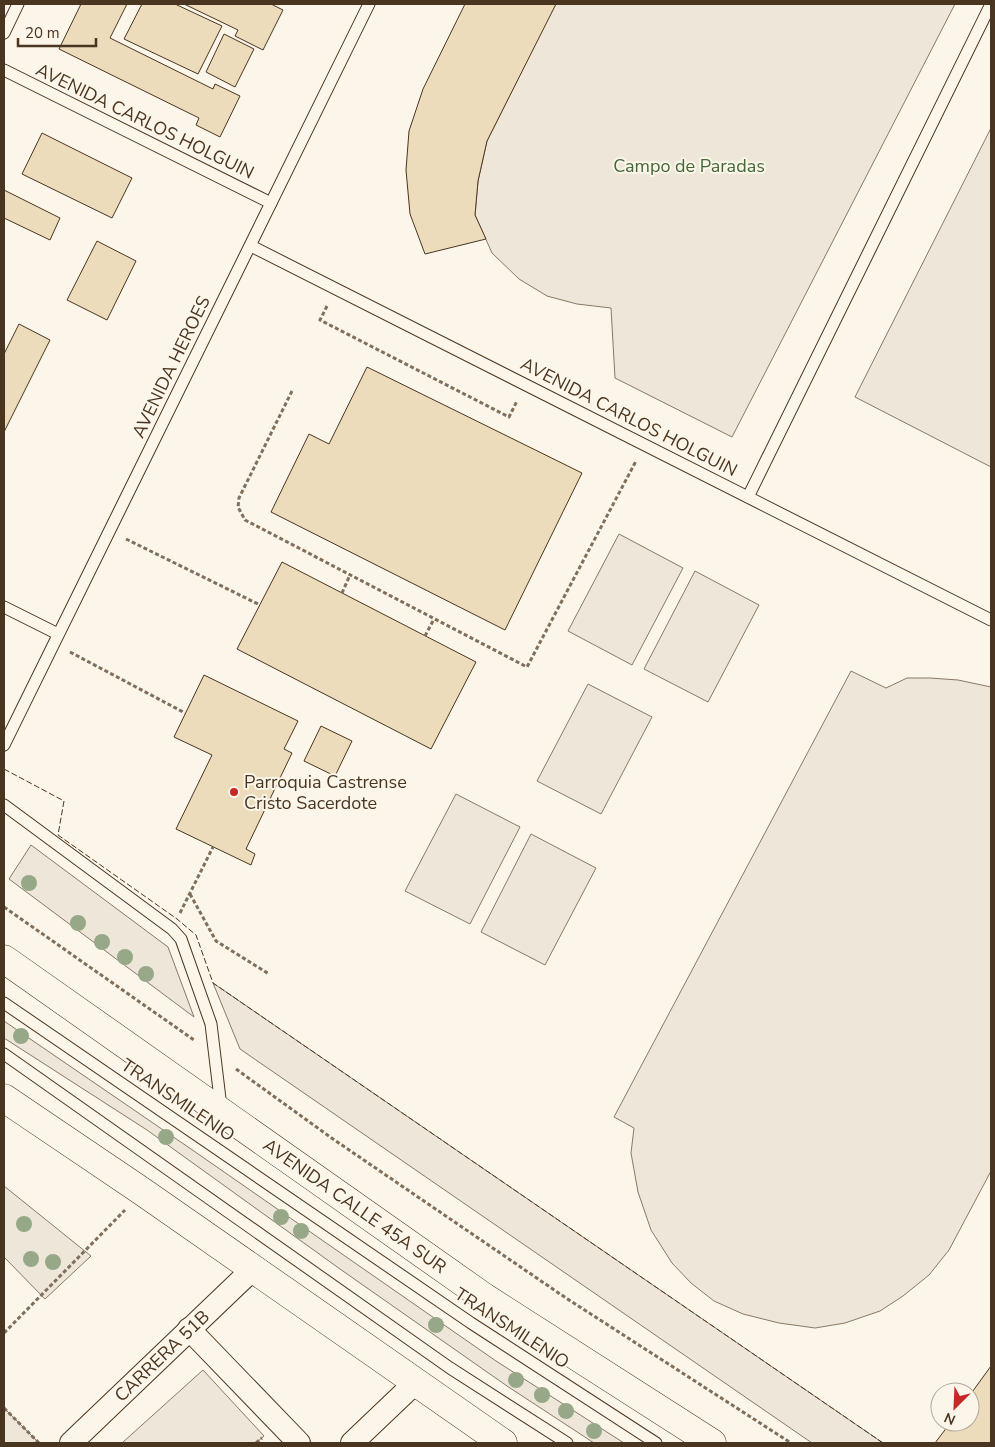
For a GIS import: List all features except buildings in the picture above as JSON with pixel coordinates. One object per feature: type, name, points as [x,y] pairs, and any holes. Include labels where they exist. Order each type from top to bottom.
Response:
[{"type":"highway","name":"AVENIDA CALLE 45A SUR","points":[[4,959],[484,1297],[568,1353],[712,1443]]},
{"type":"highway","points":[[4,1098],[143,1192],[503,1443]]},
{"type":"street","name":"CARRERA 51B","points":[[71,1443],[253,1269]]},
{"type":"street","points":[[189,1329],[298,1443]]},
{"type":"street","points":[[352,1443],[416,1382]]},
{"type":"lane","points":[[4,33],[18,4]]},
{"type":"lane","name":"AVENIDA HEROES","points":[[4,745],[369,4]]},
{"type":"lane","points":[[748,497],[990,4]]},
{"type":"lane","name":"AVENIDA CARLOS HOLGUIN","points":[[4,70],[271,203]]},
{"type":"lane","name":"AVENIDA CARLOS HOLGUIN","points":[[251,246],[991,620]]},
{"type":"lane","points":[[4,607],[56,639]]},
{"type":"lane","points":[[4,805],[172,929],[181,939],[207,1011],[222,1112]]},
{"type":"lane","name":"TRANSMILENIO","points":[[4,1003],[471,1323],[656,1443]]},
{"type":"lane","points":[[4,1054],[450,1368],[567,1443]]},
{"type":"path","points":[[336,289],[320,320],[509,417],[526,385]]},
{"type":"path","points":[[292,391],[239,498],[240,513],[245,520],[528,667],[644,444]]},
{"type":"path","points":[[110,531],[260,605]]},
{"type":"path","points":[[342,593],[350,575]]},
{"type":"path","points":[[425,636],[434,619]]},
{"type":"path","points":[[56,639],[185,713]]},
{"type":"path","points":[[177,919],[213,846]]},
{"type":"path","points":[[190,894],[216,941],[269,974]]},
{"type":"path","points":[[4,907],[333,1139],[550,1287],[791,1443]]},
{"type":"path","points":[[4,1333],[143,1192]]},
{"type":"path","points":[[4,1408],[38,1443]]},
{"type":"green space","name":"Campo de Paradas","points":[[555,4],[955,4],[732,437],[615,378],[611,308],[577,304],[547,296],[519,279],[492,253],[475,215],[478,181],[487,141]]},
{"type":"green space","points":[[991,128],[991,467],[855,397]]},
{"type":"green space","points":[[619,534],[683,568],[632,665],[568,631]]},
{"type":"green space","points":[[695,571],[759,605],[708,702],[644,669]]},
{"type":"green space","points":[[851,671],[886,688],[907,678],[958,680],[991,687],[991,1171],[949,1250],[929,1275],[903,1296],[880,1311],[845,1323],[815,1328],[779,1323],[743,1314],[714,1301],[691,1283],[672,1263],[651,1230],[638,1192],[631,1153],[634,1128],[614,1117]]},
{"type":"green space","points":[[588,684],[652,717],[601,814],[537,781]]},
{"type":"green space","points":[[456,794],[520,827],[470,924],[405,891]]},
{"type":"green space","points":[[531,834],[596,868],[545,965],[481,932]]},
{"type":"green space","points":[[31,845],[168,947],[194,1017],[9,879]]},
{"type":"green space","points":[[213,983],[883,1443],[812,1443],[240,1049]]},
{"type":"green space","points":[[4,1021],[496,1361],[624,1443],[594,1443],[507,1386],[147,1130],[4,1038]]},
{"type":"green space","points":[[4,1186],[91,1256],[45,1299],[4,1257]]},
{"type":"green space","points":[[203,1370],[264,1436],[256,1443],[122,1443]]},
{"type":"green space","points":[[4,1408],[39,1443],[4,1443]]},
{"type":"fence","points":[[4,769],[64,801],[58,835],[177,919],[196,935],[213,983],[883,1443]]},
{"type":"place","name":"Parroquia Castrense Cristo Sacerdote","points":[[234,792]]}]
